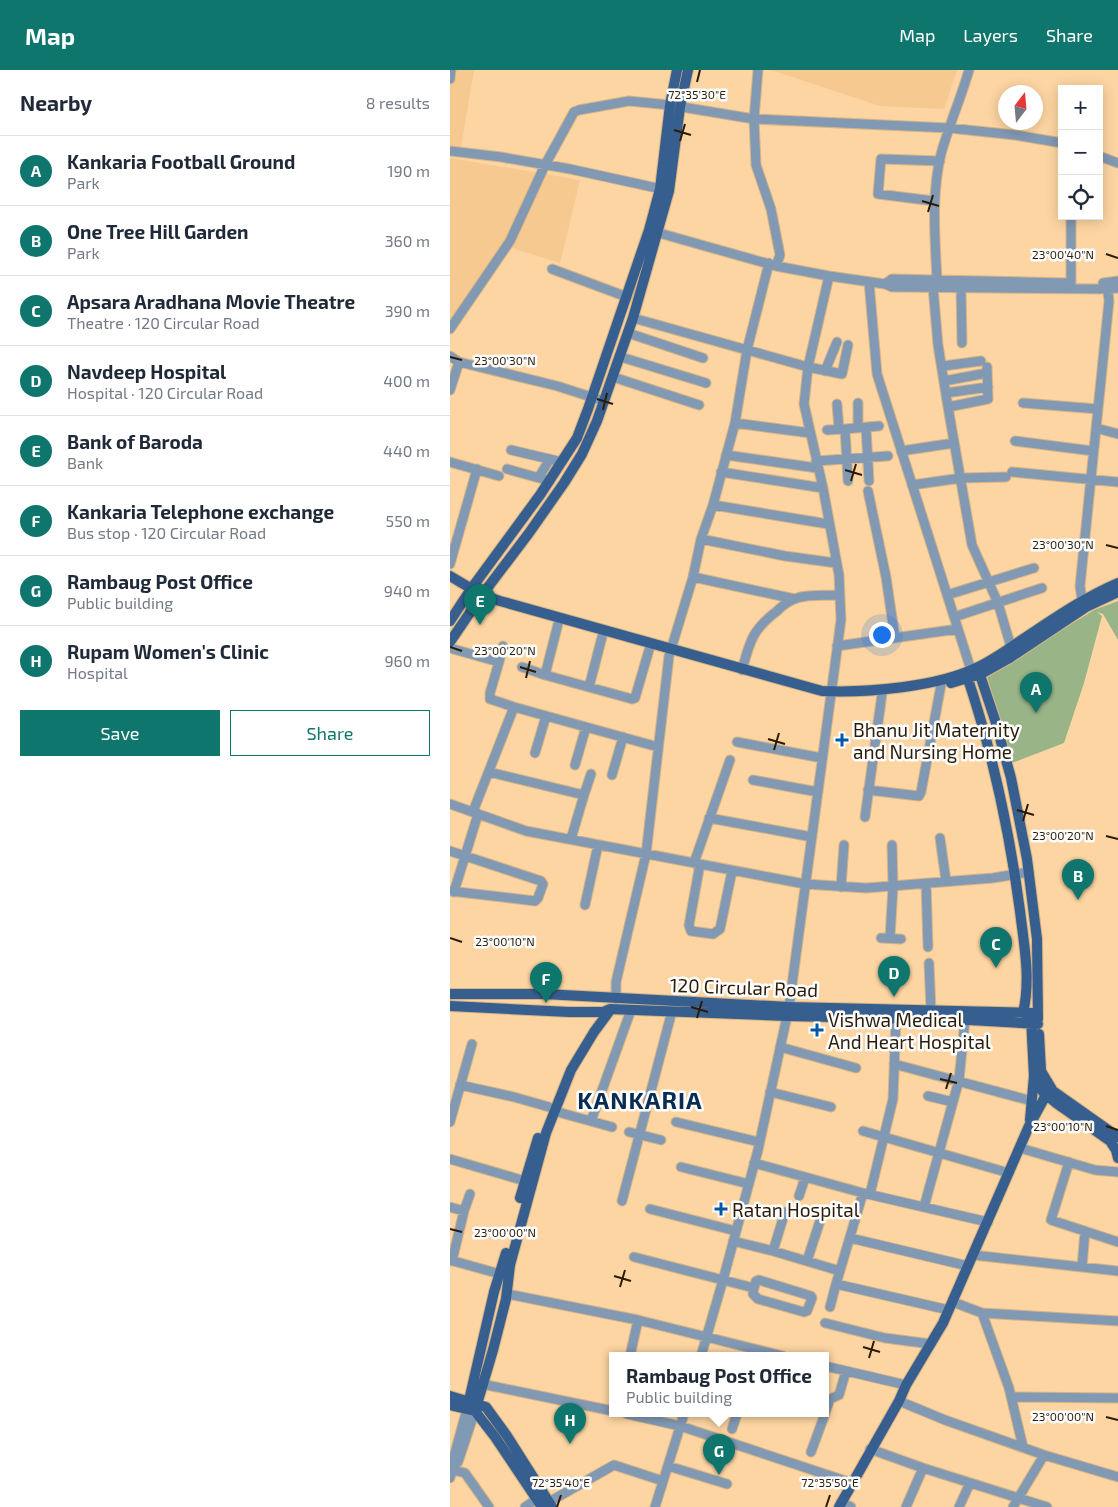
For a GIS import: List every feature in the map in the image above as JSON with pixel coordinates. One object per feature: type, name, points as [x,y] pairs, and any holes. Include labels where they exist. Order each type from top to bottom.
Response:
[{"type":"main road","points":[[450,642],[480,597],[529,533],[573,468],[584,449],[604,401],[621,357],[633,318],[664,190],[675,106],[677,70]]},
{"type":"main road","points":[[675,106],[688,70]]},
{"type":"main road","points":[[450,621],[545,479],[562,462],[577,438],[627,297],[653,231]]},
{"type":"main road","points":[[450,576],[469,591]]},
{"type":"main road","points":[[450,582],[480,597],[558,624],[649,650],[742,670],[822,691],[830,695],[882,694],[941,685],[1008,659],[1084,604],[1118,592]]},
{"type":"main road","points":[[480,597],[821,697],[906,686],[973,673],[1011,647],[1118,583]]},
{"type":"main road","points":[[973,673],[1011,778],[1020,816],[1029,872],[1037,939],[1037,1013],[1029,1126]]},
{"type":"main road","points":[[973,673],[998,782],[1015,875],[1025,945],[1027,998],[1023,1013],[1031,1018],[1035,1024],[1041,1071],[1050,1093],[1118,1137]]},
{"type":"main road","name":"120 Circular Road","points":[[450,994],[544,994],[788,1012],[1035,1024]]},
{"type":"main road","points":[[472,1406],[487,1320],[540,1131],[611,998]]},
{"type":"main road","name":"120 Circular Road","points":[[450,1006],[570,1012],[631,1010],[1037,1013]]},
{"type":"main road","points":[[1034,1076],[1050,1093],[1110,1141],[1118,1158]]},
{"type":"main road","points":[[844,1505],[852,1482],[951,1306],[1029,1126],[1050,1093]]},
{"type":"main road","points":[[472,1406],[482,1384],[493,1350],[507,1294],[510,1265],[552,1109]]},
{"type":"main road","points":[[450,1396],[472,1406]]},
{"type":"main road","points":[[450,1405],[486,1407],[507,1436],[545,1504]]},
{"type":"street","points":[[450,79],[451,70]]},
{"type":"street","points":[[611,998],[646,854],[670,653],[735,423],[747,350],[773,264],[780,256],[771,209],[756,165],[754,119],[758,70]]},
{"type":"street","points":[[969,70],[940,161],[934,201],[938,345],[972,545],[998,603],[1011,647]]},
{"type":"street","points":[[450,329],[510,241],[545,165],[574,112],[629,101],[675,106],[754,119],[949,128],[1015,135],[1058,142]]},
{"type":"street","points":[[450,151],[545,165],[664,190]]},
{"type":"street","points":[[1103,157],[1118,163]]},
{"type":"street","points":[[934,201],[878,194],[881,159],[940,161]]},
{"type":"street","points":[[1071,220],[1071,283]]},
{"type":"street","points":[[653,231],[773,264],[829,276],[885,284],[892,279],[961,288],[1108,286],[1118,282]]},
{"type":"street","points":[[552,269],[627,297]]},
{"type":"street","points":[[702,1352],[754,1163],[788,1012],[841,620],[839,575],[828,524],[823,488],[804,404],[808,368],[829,276]]},
{"type":"street","points":[[869,282],[877,374],[973,673]]},
{"type":"street","points":[[935,284],[1071,283],[1118,288]]},
{"type":"street","points":[[1084,604],[1080,586],[1109,301],[1108,286]]},
{"type":"street","points":[[961,288],[962,343]]},
{"type":"street","points":[[633,318],[808,368],[842,374],[848,345]]},
{"type":"street","points":[[628,334],[703,358]]},
{"type":"street","points":[[824,371],[837,342]]},
{"type":"street","points":[[450,356],[459,362],[557,386],[604,401]]},
{"type":"street","points":[[621,357],[706,383]]},
{"type":"street","points":[[450,390],[459,362]]},
{"type":"street","points":[[942,366],[985,367]]},
{"type":"street","points":[[944,380],[985,367]]},
{"type":"street","points":[[948,407],[988,399],[985,367]]},
{"type":"street","points":[[613,377],[699,405]]},
{"type":"street","points":[[946,394],[988,387]]},
{"type":"street","points":[[858,403],[868,458],[868,486],[886,577],[895,638]]},
{"type":"street","points":[[1023,403],[1098,409]]},
{"type":"street","points":[[838,404],[848,480]]},
{"type":"street","points":[[735,423],[810,433]]},
{"type":"street","points":[[828,430],[879,426]]},
{"type":"street","points":[[1096,428],[1118,434]]},
{"type":"street","points":[[1015,441],[1093,451]]},
{"type":"street","points":[[901,451],[954,444]]},
{"type":"street","points":[[511,450],[562,462]]},
{"type":"street","points":[[726,455],[817,465],[846,459],[888,456]]},
{"type":"street","points":[[507,469],[545,479],[550,459]]},
{"type":"street","points":[[450,462],[499,476]]},
{"type":"street","points":[[450,564],[477,469]]},
{"type":"street","points":[[722,472],[823,488]]},
{"type":"street","points":[[912,485],[961,478],[1009,475],[1118,482]]},
{"type":"street","points":[[712,505],[828,524]]},
{"type":"street","points":[[702,539],[785,556],[836,563]]},
{"type":"street","points":[[947,595],[1034,568]]},
{"type":"street","points":[[693,577],[795,599]]},
{"type":"street","points":[[954,617],[1042,588]]},
{"type":"street","points":[[742,670],[750,641],[755,632],[781,607],[795,599],[810,596],[840,595]]},
{"type":"street","points":[[545,675],[558,624]]},
{"type":"street","points":[[837,646],[958,630]]},
{"type":"street","points":[[589,687],[602,636]]},
{"type":"street","points":[[503,646],[490,698],[546,716],[658,747]]},
{"type":"street","points":[[450,648],[499,662]]},
{"type":"street","points":[[522,667],[632,699],[635,698],[649,650]]},
{"type":"street","points":[[868,790],[919,796],[941,685]]},
{"type":"street","points":[[865,817],[882,694]]},
{"type":"street","points":[[478,814],[474,809],[514,706]]},
{"type":"street","points":[[535,753],[546,716]]},
{"type":"street","points":[[575,764],[586,727]]},
{"type":"street","points":[[612,775],[623,737]]},
{"type":"street","points":[[737,742],[822,758]]},
{"type":"street","points":[[730,760],[709,818],[697,864],[689,925],[691,931],[713,934],[720,929],[732,871]]},
{"type":"street","points":[[488,772],[584,795]]},
{"type":"street","points":[[571,839],[591,774]]},
{"type":"street","points":[[753,780],[818,792]]},
{"type":"street","points":[[450,804],[526,831],[806,884],[866,888],[926,884],[1029,872]]},
{"type":"street","points":[[450,851],[465,856],[541,881],[543,884],[538,898],[535,901],[452,891],[465,856],[478,814]]},
{"type":"street","points":[[709,818],[812,837]]},
{"type":"street","points":[[940,838],[946,882]]},
{"type":"street","points":[[585,905],[598,845]]},
{"type":"street","points":[[840,887],[844,845]]},
{"type":"street","points":[[892,845],[893,886],[885,938],[901,938]]},
{"type":"street","points":[[926,884],[928,947]]},
{"type":"street","points":[[929,963],[931,1011]]},
{"type":"street","points":[[591,1121],[631,1010]]},
{"type":"street","points":[[622,1201],[672,1011]]},
{"type":"street","points":[[830,1307],[850,1238],[867,1191],[893,1099],[896,1018]]},
{"type":"street","points":[[924,1207],[959,1080],[965,1020]]},
{"type":"street","points":[[450,1122],[472,1044]]},
{"type":"street","points":[[780,1047],[856,1068]]},
{"type":"street","points":[[894,1064],[1032,1101]]},
{"type":"street","points":[[460,1085],[514,1097],[612,1127]]},
{"type":"street","points":[[770,1092],[831,1108]]},
{"type":"street","points":[[928,1096],[953,1102]]},
{"type":"street","points":[[676,1122],[759,1142]]},
{"type":"street","points":[[863,1131],[1009,1173]]},
{"type":"street","points":[[629,1132],[660,1140]]},
{"type":"street","points":[[1020,1148],[1095,1170],[1118,1172]]},
{"type":"street","points":[[450,1159],[525,1181]]},
{"type":"street","points":[[1069,1162],[1051,1220],[1118,1242]]},
{"type":"street","points":[[754,1163],[805,1178],[867,1191],[988,1222]]},
{"type":"street","points":[[681,1167],[748,1184]]},
{"type":"street","points":[[799,1196],[805,1178]]},
{"type":"street","points":[[470,1194],[451,1260],[500,1274]]},
{"type":"street","points":[[450,1207],[464,1211]]},
{"type":"street","points":[[650,1209],[736,1231]]},
{"type":"street","points":[[773,1250],[785,1212]]},
{"type":"street","points":[[807,1261],[820,1221]]},
{"type":"street","points":[[1082,1267],[1085,1231]]},
{"type":"street","points":[[850,1238],[968,1266]]},
{"type":"street","points":[[733,1241],[773,1250],[840,1271]]},
{"type":"street","points":[[973,1255],[1118,1271]]},
{"type":"street","points":[[634,1257],[754,1288]]},
{"type":"street","points":[[759,1280],[811,1296],[812,1298],[807,1311],[804,1312],[758,1299],[753,1294],[754,1288],[756,1281],[759,1280]]},
{"type":"street","points":[[836,1284],[982,1313],[1118,1321]]},
{"type":"street","points":[[507,1294],[638,1320],[752,1352]]},
{"type":"street","points":[[982,1313],[1012,1397],[1023,1447]]},
{"type":"street","points":[[631,1352],[638,1320]]},
{"type":"street","points":[[825,1323],[885,1338],[930,1344]]},
{"type":"street","points":[[829,1367],[906,1385]]},
{"type":"street","points":[[829,1402],[830,1399],[839,1395],[846,1371]]},
{"type":"street","points":[[482,1384],[609,1410]]},
{"type":"street","points":[[1012,1397],[1118,1398]]},
{"type":"street","points":[[899,1400],[945,1420],[1044,1455],[1118,1476]]},
{"type":"street","points":[[472,1406],[458,1462],[452,1471],[465,1473],[489,1507]]},
{"type":"street","points":[[640,1417],[680,1426],[852,1482]]},
{"type":"street","points":[[655,1507],[683,1417]]},
{"type":"street","points":[[732,1429],[736,1417]]},
{"type":"street","points":[[811,1452],[824,1417]]},
{"type":"street","points":[[870,1449],[970,1483],[1016,1503],[1047,1507]]},
{"type":"street","points":[[1016,1503],[1044,1455]]},
{"type":"street","points":[[525,1507],[545,1504],[614,1466],[663,1481]]},
{"type":"street","points":[[668,1466],[727,1484]]},
{"type":"street","points":[[906,1507],[923,1468]]},
{"type":"street","points":[[958,1507],[970,1483]]},
{"type":"shaded area","points":[[450,70],[474,70],[461,147],[450,147]]},
{"type":"shaded area","points":[[771,70],[957,70],[944,109],[880,106]]},
{"type":"shaded area","points":[[450,158],[580,180],[560,263],[512,248],[450,326]]},
{"type":"green space","points":[[1118,601],[1118,640],[1103,614],[1097,612],[1102,616],[1084,683],[1064,743],[1012,763],[987,676],[1094,610]]},
{"type":"place","name":"Bank of Baroda","points":[[480,625]]},
{"type":"place","name":"Kankaria Football Ground","points":[[1036,713]]},
{"type":"place","name":"Bhanu Jit Maternity and Nursing Home","points":[[842,740]]},
{"type":"place","name":"One Tree Hill Garden","points":[[1078,900]]},
{"type":"place","name":"Apsara Aradhana Movie Theatre","points":[[996,968]]},
{"type":"place","name":"Navdeep Hospital","points":[[894,997]]},
{"type":"place","name":"Kankaria Telephone exchange","points":[[546,1003]]},
{"type":"place","name":"Vishwa Medical And Heart Hospital","points":[[817,1030]]},
{"type":"place","name":"Ratan Hospital","points":[[721,1209]]},
{"type":"place","name":"Rupam Women's Clinic","points":[[570,1444]]},
{"type":"place","name":"Rambaug Post Office","points":[[719,1475]]},
{"type":"district","name":"KANKARIA","points":[[640,1099]]}]
